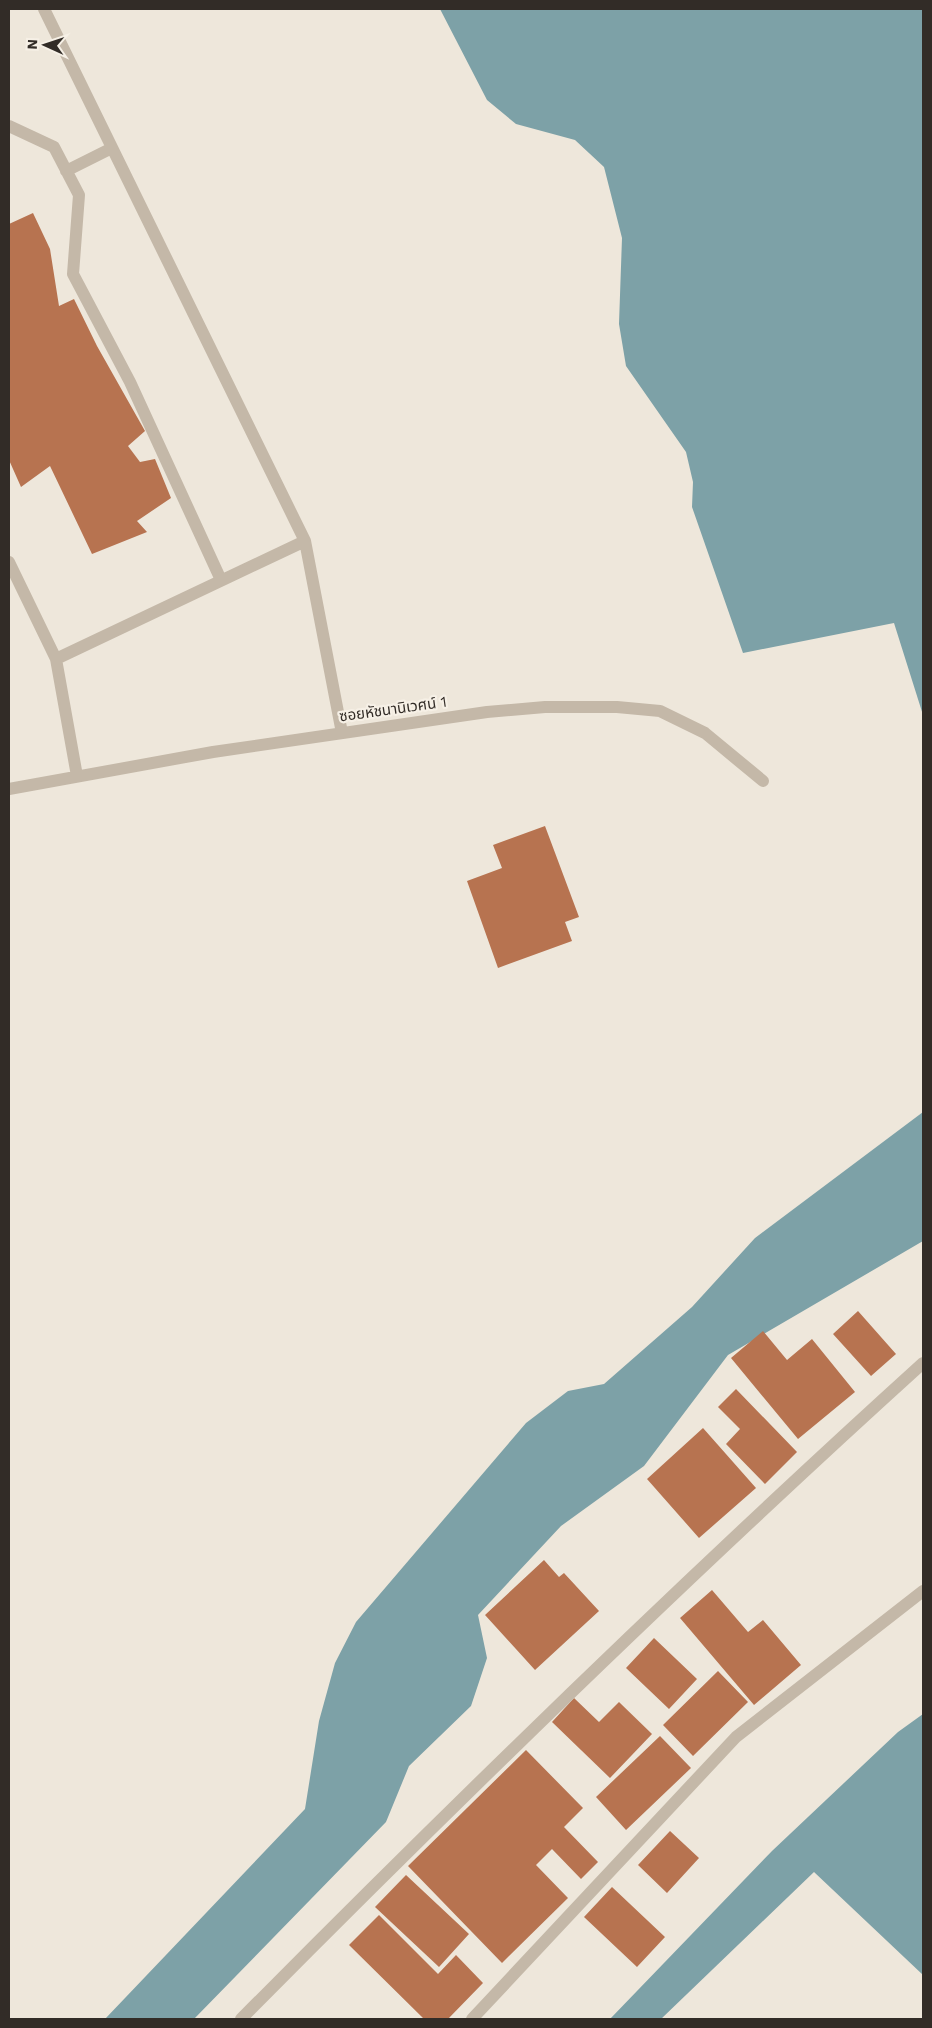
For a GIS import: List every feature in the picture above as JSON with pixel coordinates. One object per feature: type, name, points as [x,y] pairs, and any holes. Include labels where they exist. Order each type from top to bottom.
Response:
[{"type":"street","points":[[44,9],[305,541],[342,733]]},
{"type":"street","points":[[9,126],[54,147],[79,195],[73,274],[130,382],[222,580]]},
{"type":"street","points":[[66,171],[112,148]]},
{"type":"street","points":[[56,659],[305,541]]},
{"type":"street","points":[[9,562],[56,659],[77,776]]},
{"type":"street","name":"ซอยหัชนานิเวศน์ 1","points":[[9,789],[212,752],[487,712],[545,707],[617,707],[660,711],[705,733],[763,781]]},
{"type":"street","points":[[241,2019],[414,1844],[697,1573],[923,1363]]},
{"type":"street","points":[[472,2019],[736,1738],[923,1591]]},
{"type":"water","points":[[440,9],[923,9],[923,715],[894,623],[743,653],[692,507],[693,482],[686,452],[626,366],[619,324],[622,238],[604,167],[575,140],[516,124],[487,100]]},
{"type":"water","points":[[923,1112],[923,1241],[728,1355],[644,1466],[561,1526],[478,1615],[487,1658],[471,1706],[409,1766],[386,1822],[194,2019],[105,2019],[305,1809],[319,1721],[335,1663],[356,1622],[526,1423],[568,1391],[604,1384],[692,1307],[755,1238]]},
{"type":"water","points":[[923,1714],[923,1975],[814,1872],[661,2019],[610,2019],[772,1851],[898,1732]]},
{"type":"building","points":[[33,213],[50,249],[59,306],[74,299],[97,346],[145,431],[128,446],[140,462],[155,459],[171,498],[137,521],[147,532],[92,554],[50,466],[21,487],[9,460],[9,224]]},
{"type":"building","points":[[545,826],[579,917],[565,922],[572,941],[498,968],[467,881],[502,868],[493,845]]},
{"type":"building","points":[[858,1311],[896,1354],[871,1376],[833,1334]]},
{"type":"building","points":[[763,1331],[787,1360],[812,1339],[855,1392],[798,1439],[731,1358]]},
{"type":"building","points":[[736,1389],[797,1452],[765,1484],[726,1444],[740,1429],[718,1407]]},
{"type":"building","points":[[703,1428],[756,1488],[699,1538],[647,1479]]},
{"type":"building","points":[[544,1560],[559,1577],[564,1573],[599,1611],[535,1670],[485,1615]]},
{"type":"building","points":[[712,1590],[748,1632],[763,1620],[801,1665],[754,1705],[680,1618]]},
{"type":"building","points":[[654,1638],[697,1679],[669,1709],[626,1668]]},
{"type":"building","points":[[718,1671],[748,1702],[693,1756],[663,1725]]},
{"type":"building","points":[[574,1698],[599,1722],[619,1702],[652,1734],[610,1778],[552,1722]]},
{"type":"building","points":[[660,1736],[691,1768],[626,1830],[596,1797]]},
{"type":"building","points":[[526,1750],[583,1808],[564,1827],[598,1862],[581,1879],[552,1849],[536,1865],[568,1898],[502,1963],[408,1866]]},
{"type":"building","points":[[670,1831],[699,1858],[667,1893],[638,1865]]},
{"type":"building","points":[[406,1875],[469,1934],[439,1967],[375,1907]]},
{"type":"building","points":[[612,1887],[665,1937],[637,1967],[584,1917]]},
{"type":"building","points":[[379,1915],[438,1974],[456,1955],[483,1983],[448,2019],[424,2019],[349,1945]]}]
